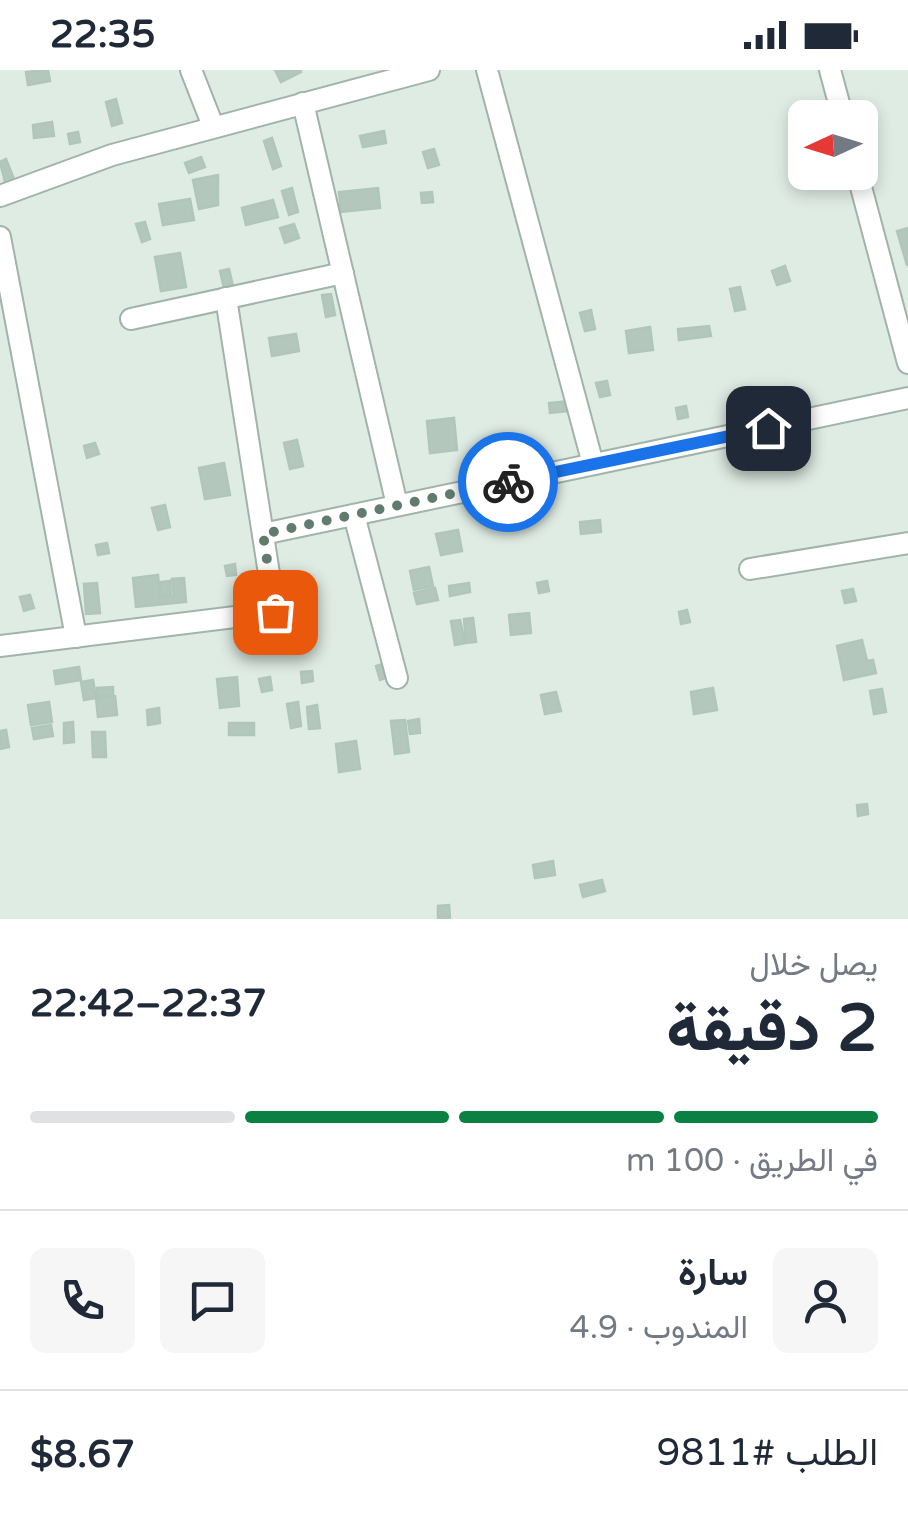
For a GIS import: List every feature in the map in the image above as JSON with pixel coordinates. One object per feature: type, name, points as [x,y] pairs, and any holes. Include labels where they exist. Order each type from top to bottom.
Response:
[{"type":"street","points":[[192,70],[213,126]]},
{"type":"street","points":[[0,196],[112,155],[303,102],[363,78],[429,70]]},
{"type":"street","points":[[488,70],[593,464]]},
{"type":"street","points":[[830,70],[838,100]]},
{"type":"street","points":[[303,102],[398,506]]},
{"type":"street","points":[[862,190],[908,362]]},
{"type":"street","points":[[0,236],[76,637]]},
{"type":"street","points":[[130,319],[343,272]]},
{"type":"street","points":[[0,646],[275,612],[226,298]]},
{"type":"street","points":[[263,534],[908,398]]},
{"type":"street","points":[[354,515],[397,678]]},
{"type":"street","points":[[750,568],[908,542]]},
{"type":"building","points":[[48,70],[50,81],[28,85],[26,72]]},
{"type":"building","points":[[275,70],[300,70],[301,72],[281,82]]},
{"type":"building","points":[[116,99],[122,123],[112,126],[106,102]]},
{"type":"building","points":[[52,122],[54,136],[34,138],[33,125]]},
{"type":"building","points":[[384,131],[386,143],[363,147],[360,136]]},
{"type":"building","points":[[78,132],[80,142],[70,144],[68,134]]},
{"type":"building","points":[[272,138],[281,166],[273,169],[264,141]]},
{"type":"building","points":[[434,149],[439,165],[428,168],[423,152]]},
{"type":"building","points":[[201,157],[205,167],[189,173],[185,163]]},
{"type":"building","points":[[6,159],[14,179],[5,182],[0,162]]},
{"type":"building","points":[[218,175],[218,205],[199,209],[193,180]]},
{"type":"building","points":[[292,188],[298,212],[289,215],[282,191]]},
{"type":"building","points":[[378,188],[380,208],[341,212],[339,192]]},
{"type":"building","points":[[432,192],[433,202],[422,203],[421,193]]},
{"type":"building","points":[[190,199],[194,220],[163,225],[159,204]]},
{"type":"building","points":[[273,200],[278,217],[246,225],[242,208]]},
{"type":"building","points":[[145,222],[150,239],[142,242],[136,224]]},
{"type":"building","points":[[294,224],[299,238],[285,243],[280,228]]},
{"type":"building","points":[[908,228],[908,265],[907,265],[897,231]]},
{"type":"building","points":[[180,253],[186,287],[161,291],[155,257]]},
{"type":"building","points":[[785,266],[790,281],[777,285],[772,271]]},
{"type":"building","points":[[229,269],[233,286],[224,288],[220,271]]},
{"type":"building","points":[[740,287],[745,309],[735,311],[730,289]]},
{"type":"building","points":[[331,294],[335,315],[326,317],[322,295]]},
{"type":"building","points":[[591,310],[595,329],[585,331],[580,313]]},
{"type":"building","points":[[709,326],[711,336],[679,340],[678,329]]},
{"type":"building","points":[[650,327],[653,350],[629,353],[626,331]]},
{"type":"building","points":[[296,334],[299,351],[272,356],[269,338]]},
{"type":"building","points":[[607,381],[610,395],[600,397],[596,383]]},
{"type":"building","points":[[569,401],[570,411],[550,413],[549,403]]},
{"type":"building","points":[[686,406],[688,417],[678,419],[676,408]]},
{"type":"building","points":[[454,418],[457,450],[430,453],[427,421]]},
{"type":"building","points":[[297,440],[303,466],[290,469],[284,443]]},
{"type":"building","points":[[95,443],[99,454],[87,458],[84,446]]},
{"type":"building","points":[[224,463],[230,495],[205,499],[199,468]]},
{"type":"building","points":[[165,505],[170,527],[158,530],[152,508]]},
{"type":"building","points":[[600,520],[601,532],[581,534],[580,522]]},
{"type":"building","points":[[458,530],[462,551],[441,555],[436,534]]},
{"type":"building","points":[[107,543],[109,553],[98,555],[96,545]]},
{"type":"building","points":[[235,564],[236,575],[227,576],[225,566]]},
{"type":"building","points":[[429,567],[433,586],[414,590],[410,571]]},
{"type":"building","points":[[158,575],[160,597],[174,596],[172,579],[184,578],[186,602],[136,607],[133,578]]},
{"type":"building","points":[[170,581],[171,595],[161,595],[161,582]]},
{"type":"building","points":[[547,581],[549,591],[539,593],[537,583]]},
{"type":"building","points":[[97,583],[100,613],[86,614],[84,584]]},
{"type":"building","points":[[469,583],[470,592],[450,596],[449,586]]},
{"type":"building","points":[[435,588],[438,600],[417,604],[414,593]]},
{"type":"building","points":[[853,589],[856,601],[845,603],[842,591]]},
{"type":"building","points":[[30,595],[34,608],[24,611],[20,597]]},
{"type":"building","points":[[309,602],[311,613],[292,617],[290,607]]},
{"type":"building","points":[[687,610],[690,622],[681,624],[679,612]]},
{"type":"building","points":[[529,613],[531,633],[511,635],[509,615]]},
{"type":"building","points":[[473,618],[476,642],[466,643],[464,619]]},
{"type":"building","points":[[460,620],[465,643],[455,645],[451,621]]},
{"type":"building","points":[[862,640],[867,661],[873,660],[876,673],[844,680],[837,646]]},
{"type":"building","points":[[385,663],[389,677],[380,680],[376,666]]},
{"type":"building","points":[[79,667],[81,680],[56,684],[54,671]]},
{"type":"building","points":[[312,671],[313,681],[302,683],[301,672]]},
{"type":"building","points":[[237,677],[239,706],[220,708],[217,679]]},
{"type":"building","points":[[270,677],[272,690],[262,692],[259,679]]},
{"type":"building","points":[[93,680],[96,698],[84,700],[81,682]]},
{"type":"building","points":[[113,687],[113,696],[97,696],[97,688]]},
{"type":"building","points":[[713,688],[717,710],[694,714],[691,692]]},
{"type":"building","points":[[882,689],[886,712],[874,714],[870,691]]},
{"type":"building","points":[[556,692],[561,711],[545,714],[541,695]]},
{"type":"building","points":[[115,696],[117,715],[98,717],[96,698]]},
{"type":"building","points":[[49,702],[52,722],[31,725],[28,705]]},
{"type":"building","points":[[298,702],[301,726],[291,728],[287,704]]},
{"type":"building","points":[[317,705],[320,728],[309,729],[307,707]]},
{"type":"building","points":[[159,708],[160,723],[148,725],[147,710]]},
{"type":"building","points":[[419,719],[420,733],[410,734],[408,721]]},
{"type":"building","points":[[405,720],[409,752],[395,754],[391,721]]},
{"type":"building","points":[[73,722],[74,742],[64,743],[64,723]]},
{"type":"building","points":[[229,723],[254,723],[254,735],[229,735]]},
{"type":"building","points":[[51,725],[53,736],[34,739],[32,728]]},
{"type":"building","points":[[6,730],[9,747],[0,749],[0,731]]},
{"type":"building","points":[[92,732],[105,732],[106,757],[93,757]]},
{"type":"building","points":[[356,741],[360,769],[339,772],[336,744]]},
{"type":"building","points":[[867,804],[868,814],[858,816],[857,805]]},
{"type":"building","points":[[553,861],[555,875],[535,878],[533,865]]},
{"type":"building","points":[[602,880],[605,891],[583,897],[580,885]]},
{"type":"building","points":[[449,905],[450,919],[438,919],[438,906]]},
{"type":"way so far","points":[[275,612],[263,534],[508,482]]},
{"type":"route","points":[[508,482],[768,428]]}]
